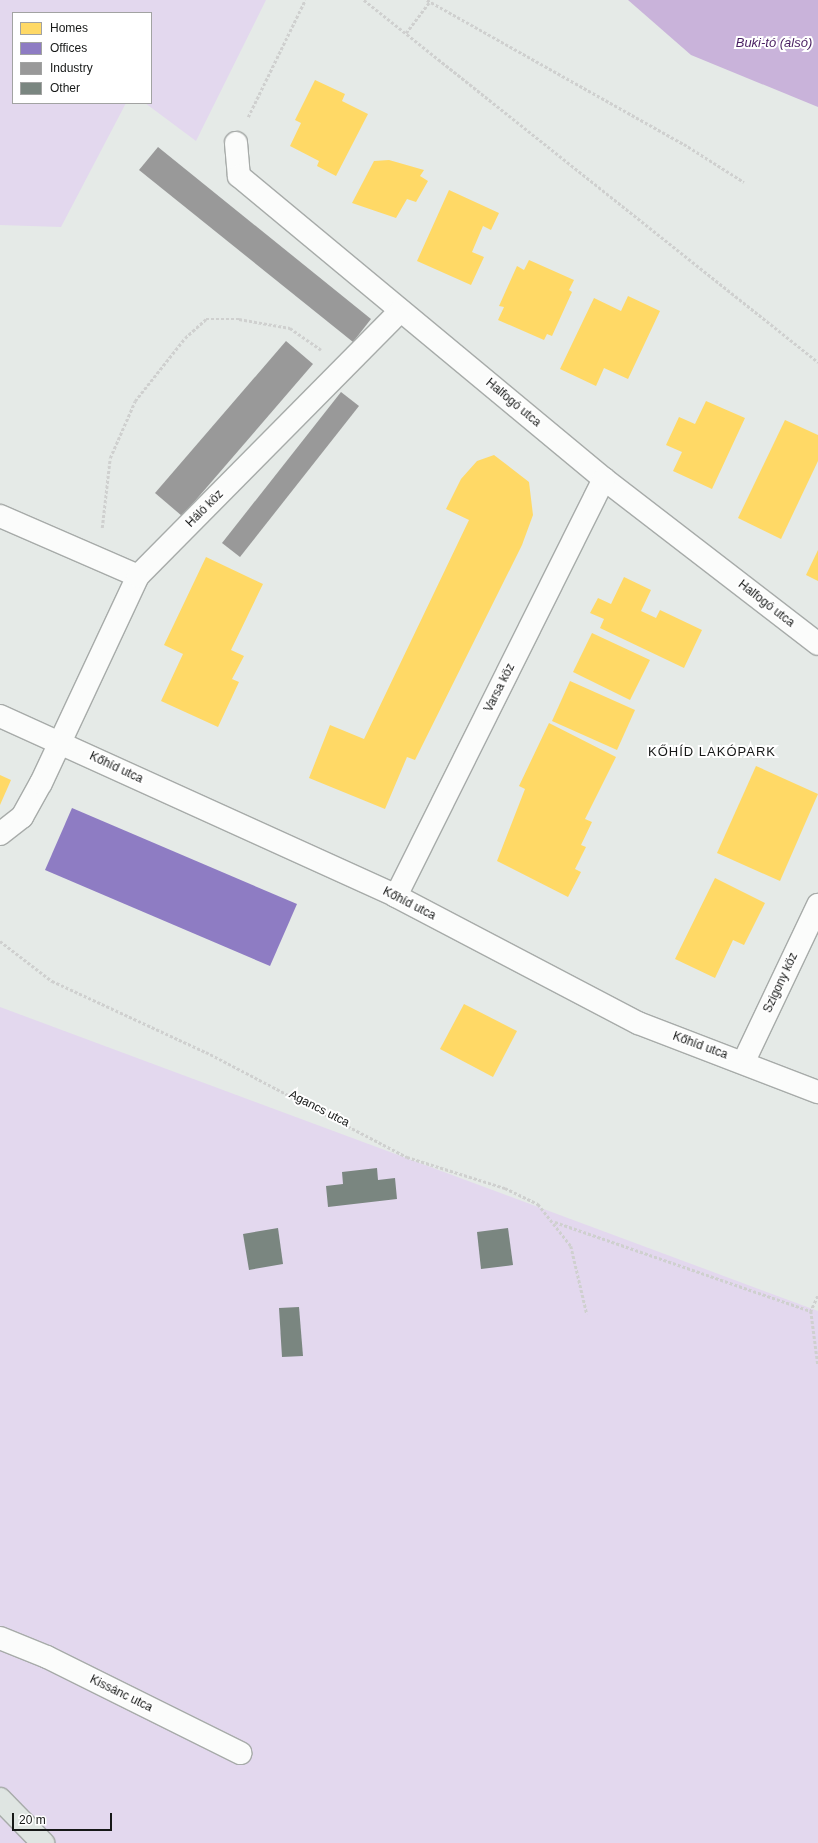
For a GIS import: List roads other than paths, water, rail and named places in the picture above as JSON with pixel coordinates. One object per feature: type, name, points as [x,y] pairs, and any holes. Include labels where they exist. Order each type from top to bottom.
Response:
[{"type":"main road","points":[[0,1799],[43,1843]]},
{"type":"street","name":"Halfogó utca","points":[[236,143],[239,176],[604,479],[818,644]]},
{"type":"street","name":"Háló köz","points":[[0,834],[22,817],[61,743],[138,576],[400,310]]},
{"type":"street","name":"Varsa köz","points":[[396,896],[604,479]]},
{"type":"street","points":[[0,516],[138,576]]},
{"type":"street","name":"Kőhíd utca","points":[[0,716],[396,896],[638,1023],[744,1062],[818,1092]]},
{"type":"street","name":"Szigony köz","points":[[744,1062],[818,905]]},
{"type":"street","name":"Kissánc utca","points":[[0,1638],[47,1657],[240,1753]]},
{"type":"water","name":"Buki-tó (alsó)","points":[[628,0],[818,0],[818,107],[691,55]]},
{"type":"district","name":"KŐHÍD LAKÓPARK","points":[[712,752]]}]
